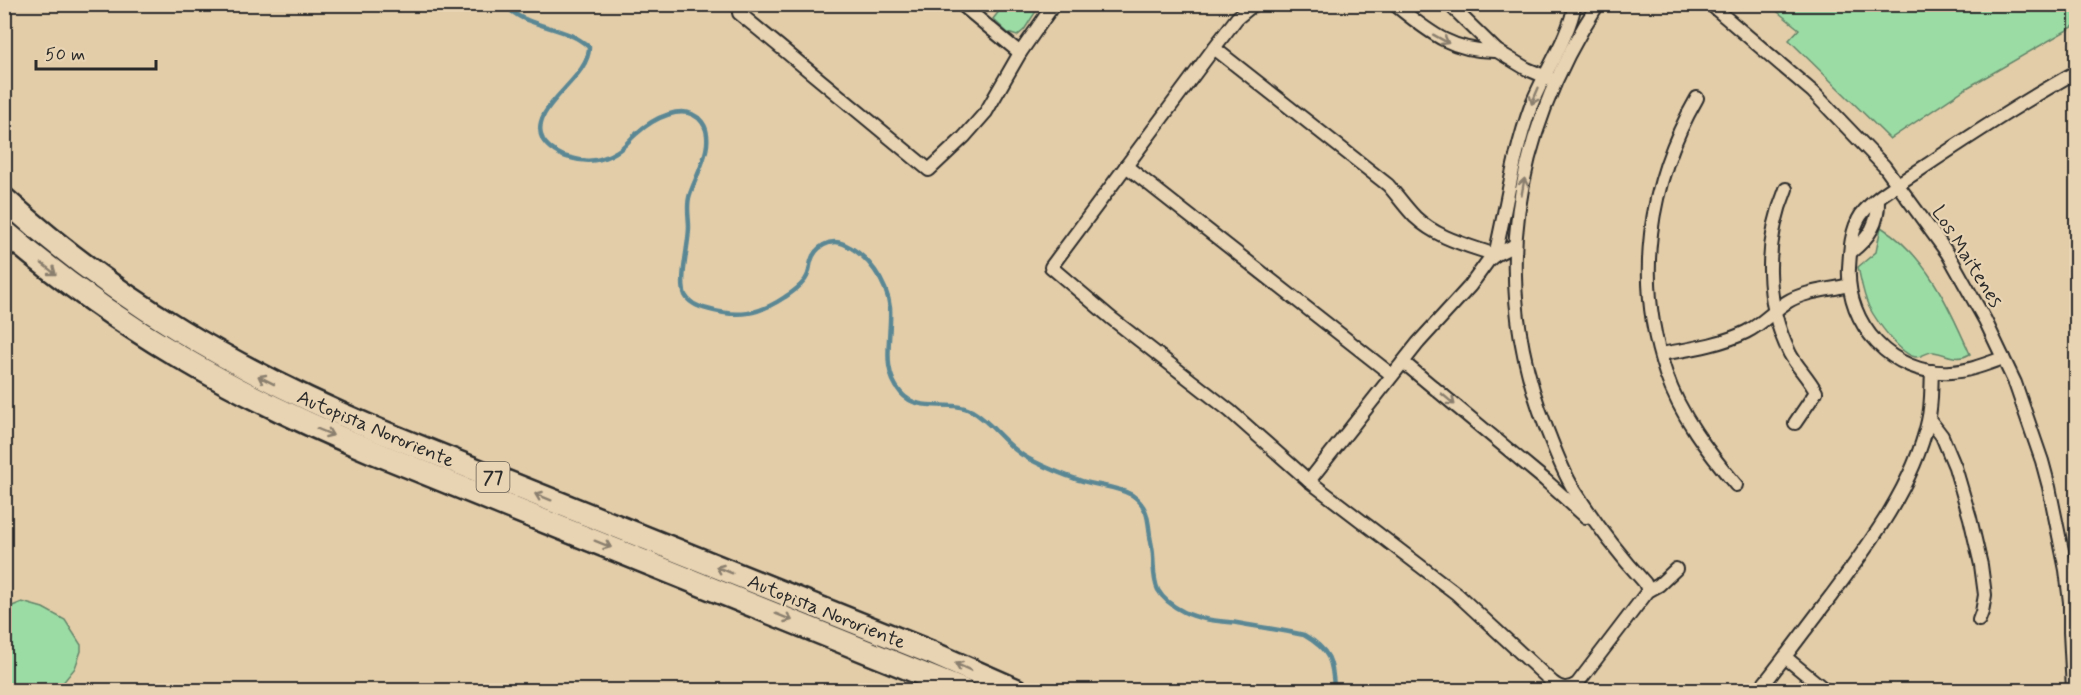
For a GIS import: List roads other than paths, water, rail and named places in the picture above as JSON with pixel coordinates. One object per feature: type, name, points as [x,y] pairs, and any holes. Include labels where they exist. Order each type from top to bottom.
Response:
[{"type":"highway","name":"Autopista Nororiente","points":[[4,200],[58,246],[135,303],[227,360],[288,391],[377,430],[932,653],[1016,690]]},
{"type":"highway","name":"Autopista Nororiente","points":[[4,231],[66,282],[125,324],[192,365],[267,405],[382,455],[962,690]]},
{"type":"street","points":[[961,4],[1020,53]]},
{"type":"street","points":[[739,13],[929,170],[964,137],[986,112],[1020,53],[1054,4]]},
{"type":"street","points":[[1254,4],[1237,18],[1051,267],[1230,411],[1309,481],[1456,594],[1560,687],[1569,688],[1577,684],[1648,591],[1659,585],[1676,569]]},
{"type":"street","points":[[1394,4],[1430,32],[1451,44],[1466,49],[1497,51]]},
{"type":"street","points":[[1449,4],[1497,51],[1550,79]]},
{"type":"street","points":[[1575,4],[1550,79],[1529,155],[1522,192],[1515,245],[1517,312],[1528,374],[1537,404],[1565,473],[1600,530]]},
{"type":"street","points":[[1495,255],[1519,143],[1550,79],[1598,4]]},
{"type":"street","name":"Los Maitenes","points":[[1710,4],[1813,92],[1884,166],[1948,254],[1985,320],[2015,383],[2042,461],[2060,541],[2070,602],[2073,690]]},
{"type":"street","points":[[1214,48],[1383,181],[1425,225],[1450,239],[1495,255]]},
{"type":"street","points":[[2003,358],[1964,370],[1932,371],[1918,368],[1881,347],[1859,319],[1851,296],[1849,285],[1851,252],[1872,230],[1878,215],[1878,199],[1973,133],[2076,72]]},
{"type":"street","points":[[1697,98],[1667,160],[1656,200],[1651,226],[1648,279],[1655,329],[1666,374],[1688,421],[1736,485]]},
{"type":"street","points":[[1126,166],[1392,375]]},
{"type":"street","points":[[1786,189],[1776,216],[1771,248],[1770,284],[1774,313],[1791,356],[1815,392],[1795,423]]},
{"type":"street","points":[[1309,481],[1392,375],[1495,255],[1515,245]]},
{"type":"street","points":[[2076,246],[2076,267]]},
{"type":"street","points":[[1661,354],[1705,345],[1744,333],[1765,322],[1787,302],[1849,285]]},
{"type":"street","points":[[1403,362],[1545,480],[1600,530],[1645,583],[1648,591]]},
{"type":"street","points":[[1760,690],[1878,531],[1911,468],[1929,419],[1932,371]]},
{"type":"street","points":[[1929,419],[1942,436],[1955,467],[1970,518],[1981,565],[1985,595],[1983,612],[1978,620]]},
{"type":"street","points":[[1545,480],[1555,482],[1560,480],[1565,473]]},
{"type":"street","name":"Los Maitenes","points":[[2070,602],[2076,618]]},
{"type":"street","points":[[1785,657],[1825,690]]},
{"type":"waterway","points":[[502,4],[524,19],[575,37],[589,47],[587,59],[580,71],[543,116],[540,128],[543,140],[555,152],[577,160],[600,159],[619,150],[650,123],[668,114],[687,113],[702,122],[706,130],[706,149],[688,202],[689,234],[683,289],[689,300],[701,307],[718,312],[738,314],[757,311],[775,303],[800,285],[808,275],[813,256],[824,245],[839,242],[853,249],[875,270],[885,289],[890,308],[889,363],[891,374],[901,393],[917,403],[954,406],[972,411],[987,422],[1013,448],[1029,459],[1073,478],[1132,495],[1146,513],[1153,551],[1155,582],[1166,600],[1190,615],[1304,635],[1325,651],[1333,671],[1334,690]]}]
